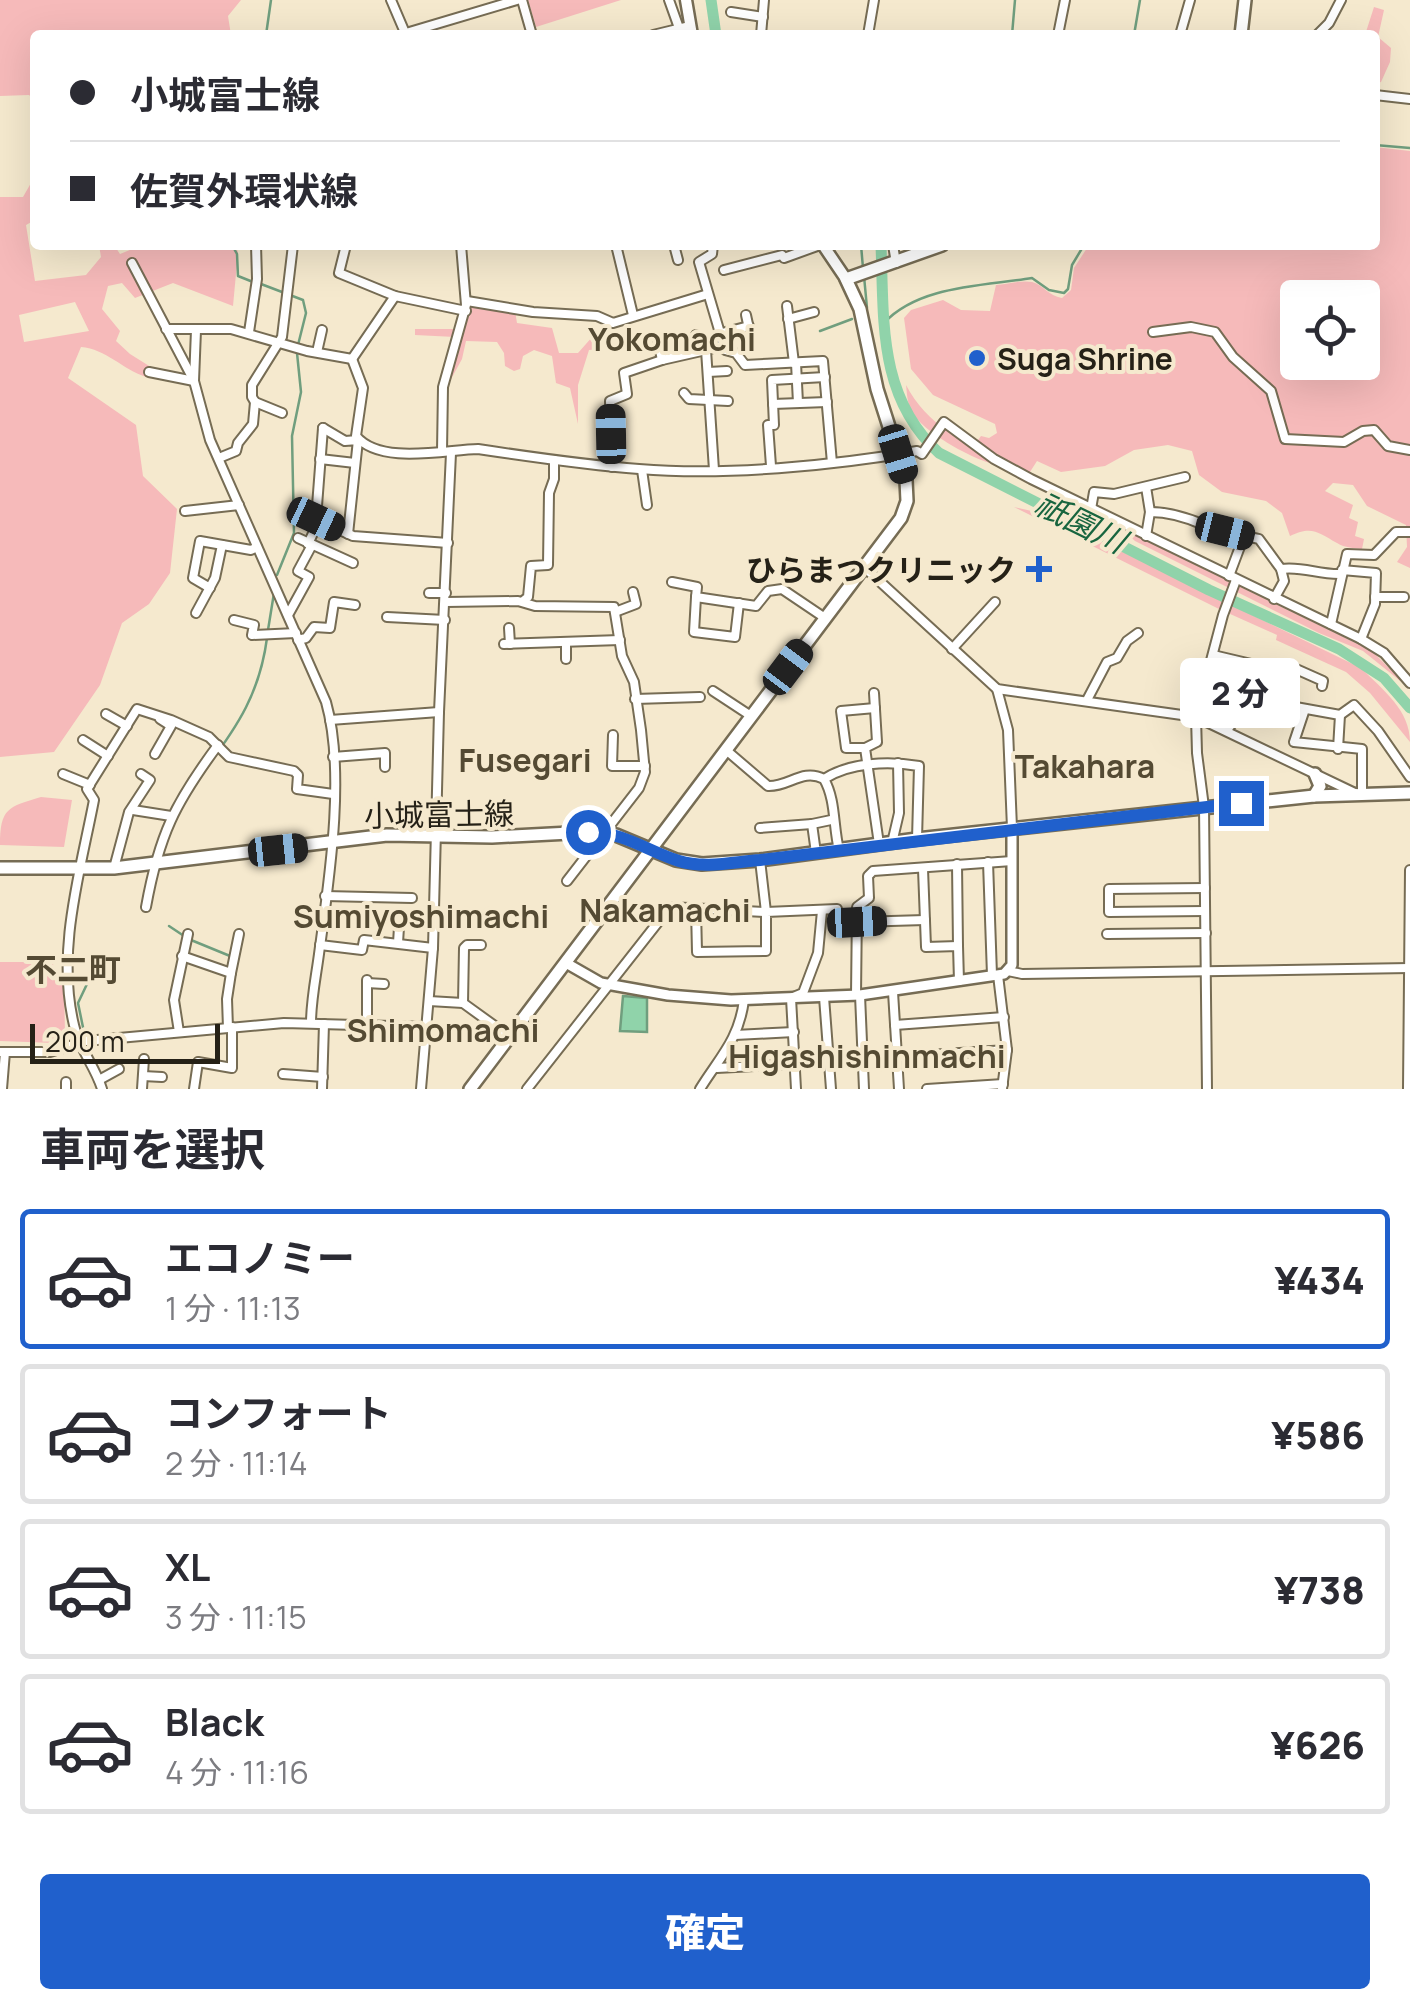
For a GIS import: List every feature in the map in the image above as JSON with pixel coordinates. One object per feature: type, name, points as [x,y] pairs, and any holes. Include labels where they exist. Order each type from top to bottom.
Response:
[{"type":"main road","points":[[686,0],[687,30]]},
{"type":"main road","points":[[1242,30],[1245,0]]},
{"type":"main road","points":[[477,1087],[510,1037],[905,509],[908,491],[860,309],[846,279],[826,250]]},
{"type":"main road","points":[[846,279],[929,250]]},
{"type":"main road","points":[[1314,796],[1320,786],[1315,774]]},
{"type":"main road","name":"小城富士線","points":[[0,868],[81,870],[154,865],[388,835],[492,837],[604,832],[688,863],[760,860],[1204,807],[1314,796],[1410,793]]},
{"type":"street","points":[[391,0],[404,30]]},
{"type":"street","points":[[419,30],[520,0],[530,30]]},
{"type":"street","points":[[669,0],[687,30]]},
{"type":"street","points":[[762,30],[764,0]]},
{"type":"street","points":[[869,30],[874,0]]},
{"type":"street","points":[[1059,30],[1066,0]]},
{"type":"street","points":[[1181,30],[1190,0]]},
{"type":"street","points":[[1322,30],[1341,0]]},
{"type":"street","points":[[731,12],[764,17]]},
{"type":"street","points":[[1380,95],[1410,98]]},
{"type":"street","points":[[249,332],[257,283],[256,250]]},
{"type":"street","points":[[218,458],[232,455],[253,424],[252,385],[280,342],[292,250]]},
{"type":"street","points":[[345,250],[340,272],[396,296],[466,306],[597,316],[613,322],[708,294]]},
{"type":"street","points":[[421,1089],[433,948],[438,712],[448,543],[443,387],[466,306],[460,250]]},
{"type":"street","points":[[617,250],[633,315]]},
{"type":"street","points":[[675,250],[678,260]]},
{"type":"street","points":[[712,250],[699,262],[722,346]]},
{"type":"street","points":[[724,270],[807,250]]},
{"type":"street","points":[[896,250],[899,261]]},
{"type":"street","points":[[899,261],[908,250]]},
{"type":"street","points":[[132,263],[194,380]]},
{"type":"street","points":[[352,359],[396,296]]},
{"type":"street","points":[[787,306],[798,403]]},
{"type":"street","points":[[788,319],[814,312]]},
{"type":"street","points":[[746,315],[751,338]]},
{"type":"street","points":[[718,334],[749,326]]},
{"type":"street","points":[[1153,332],[1190,326],[1216,332],[1233,356],[1271,392],[1289,441],[1344,442],[1374,430],[1394,449],[1410,450]]},
{"type":"street","points":[[166,330],[231,328],[352,359]]},
{"type":"street","points":[[196,330],[194,380],[204,422],[330,720],[334,757],[331,844],[311,1023]]},
{"type":"street","points":[[317,352],[322,330]]},
{"type":"street","points":[[696,335],[708,372],[714,470]]},
{"type":"street","points":[[658,342],[662,360]]},
{"type":"street","points":[[612,467],[610,401],[627,394],[624,373],[722,346],[736,353],[745,365],[823,361],[832,463]]},
{"type":"street","points":[[348,534],[358,440],[355,430],[363,388],[352,359]]},
{"type":"street","points":[[708,372],[727,371]]},
{"type":"street","points":[[148,372],[194,380]]},
{"type":"street","points":[[772,466],[768,426],[774,425],[772,380],[824,377]]},
{"type":"street","points":[[684,393],[689,399],[710,398]]},
{"type":"street","points":[[710,398],[712,402],[728,401]]},
{"type":"street","points":[[255,402],[282,413]]},
{"type":"street","points":[[773,404],[827,402]]},
{"type":"street","points":[[448,543],[348,534],[316,519],[322,428],[346,441],[358,440],[380,451],[478,449],[642,470],[714,470],[832,463],[924,452],[942,424],[994,459],[1091,509],[1233,581],[1361,639],[1384,653],[1410,683]]},
{"type":"street","points":[[234,429],[238,442]]},
{"type":"street","points":[[320,459],[355,463]]},
{"type":"street","points":[[523,601],[528,597],[531,566],[548,565],[548,493],[554,480],[554,460]]},
{"type":"street","points":[[642,470],[648,505]]},
{"type":"street","points":[[1091,509],[1094,492],[1114,494],[1185,477]]},
{"type":"street","points":[[1146,487],[1150,512],[1146,536]]},
{"type":"street","points":[[185,511],[239,505]]},
{"type":"street","points":[[1150,512],[1168,512],[1259,539],[1281,569],[1284,580],[1274,599]]},
{"type":"street","points":[[315,529],[298,571],[320,582]]},
{"type":"street","points":[[1331,624],[1347,554],[1374,555],[1396,532],[1410,532]]},
{"type":"street","points":[[1207,1089],[1204,807],[1196,717],[1244,536]]},
{"type":"street","points":[[298,538],[353,564]]},
{"type":"street","points":[[210,588],[193,578],[200,541],[251,550],[258,547]]},
{"type":"street","points":[[196,613],[216,578],[222,545]]},
{"type":"street","points":[[1281,569],[1305,566],[1322,575],[1376,572],[1376,597],[1361,639]]},
{"type":"street","points":[[864,567],[997,689],[1008,730],[1014,927],[1000,974]]},
{"type":"street","points":[[288,615],[309,577]]},
{"type":"street","points":[[672,582],[697,587],[694,632],[735,638],[739,604]]},
{"type":"street","points":[[696,598],[756,606],[768,591],[782,589],[825,618]]},
{"type":"street","points":[[614,612],[636,604],[634,592]]},
{"type":"street","points":[[429,593],[446,598],[523,601],[535,606],[614,608],[636,698],[644,766],[638,788],[567,880]]},
{"type":"street","points":[[1376,597],[1404,598]]},
{"type":"street","points":[[234,620],[254,625],[252,635],[306,638],[314,627],[330,628],[334,602],[356,606]]},
{"type":"street","points":[[952,648],[995,602]]},
{"type":"street","points":[[563,606],[563,621]]},
{"type":"street","points":[[388,617],[445,620]]},
{"type":"street","points":[[509,628],[507,644],[599,644],[620,640]]},
{"type":"street","points":[[1086,700],[1107,662],[1117,658],[1127,641],[1138,633]]},
{"type":"street","points":[[566,642],[566,660]]},
{"type":"street","points":[[1213,655],[1281,671],[1289,683],[1296,669],[1324,681],[1322,686]]},
{"type":"street","points":[[1208,676],[1277,689]]},
{"type":"street","points":[[997,689],[1196,717],[1359,793],[1362,749],[1294,742],[1305,710]]},
{"type":"street","points":[[712,691],[751,716]]},
{"type":"street","points":[[874,692],[875,708],[877,742],[864,748],[846,748],[841,711],[875,708]]},
{"type":"street","points":[[636,698],[700,697]]},
{"type":"street","points":[[1290,706],[1340,715],[1354,705],[1410,777]]},
{"type":"street","points":[[120,1069],[102,1082],[82,1043],[67,982],[72,910],[94,800],[88,794],[90,785],[137,710],[197,731],[229,757],[294,771],[298,790],[333,794]]},
{"type":"street","points":[[330,720],[438,712]]},
{"type":"street","points":[[1227,730],[1241,712],[1266,719]]},
{"type":"street","points":[[106,714],[126,726]]},
{"type":"street","points":[[1338,749],[1340,715]]},
{"type":"street","points":[[156,754],[171,726],[160,718]]},
{"type":"street","points":[[612,735],[612,766],[644,766]]},
{"type":"street","points":[[83,740],[108,756]]},
{"type":"street","points":[[146,907],[154,865],[171,816],[182,794],[220,748]]},
{"type":"street","points":[[864,748],[886,843]]},
{"type":"street","points":[[726,750],[768,786],[779,786],[804,775],[824,779],[843,769],[898,763],[918,766],[917,839]]},
{"type":"street","points":[[334,757],[384,753],[386,767]]},
{"type":"street","points":[[886,843],[899,813],[898,763]]},
{"type":"street","points":[[63,774],[90,785]]},
{"type":"street","points":[[114,868],[129,812],[150,780],[142,774]]},
{"type":"street","points":[[824,779],[833,803],[832,820],[839,850]]},
{"type":"street","points":[[132,810],[171,816]]},
{"type":"street","points":[[760,828],[832,820]]},
{"type":"street","points":[[812,824],[816,853]]},
{"type":"street","points":[[696,909],[697,952],[766,951],[760,860]]},
{"type":"street","points":[[864,1089],[857,907],[870,898],[868,876],[873,871],[1012,861]]},
{"type":"street","points":[[931,1089],[1002,1086],[1007,1050],[988,862]]},
{"type":"street","points":[[957,864],[959,981]]},
{"type":"street","points":[[923,870],[926,947],[958,946]]},
{"type":"street","points":[[1408,1089],[1410,870]]},
{"type":"street","points":[[1205,888],[1108,888],[1109,912],[1206,911]]},
{"type":"street","points":[[326,896],[412,898]]},
{"type":"street","points":[[528,1089],[670,908],[766,912],[837,909]]},
{"type":"street","points":[[791,998],[803,993],[818,953],[822,910]]},
{"type":"street","points":[[857,922],[924,920]]},
{"type":"street","points":[[398,942],[399,927]]},
{"type":"street","points":[[1107,934],[1206,933]]},
{"type":"street","points":[[194,1089],[198,1062],[232,1068],[227,999],[239,934]]},
{"type":"street","points":[[179,1032],[174,1000],[187,937]]},
{"type":"street","points":[[320,945],[362,950],[364,940],[433,948]]},
{"type":"street","points":[[463,1004],[464,948],[481,945]]},
{"type":"street","points":[[182,956],[231,974]]},
{"type":"street","points":[[566,963],[609,984],[668,995],[744,1000],[893,992],[1000,974],[1409,968]]},
{"type":"street","points":[[367,1025],[367,982],[384,984]]},
{"type":"street","points":[[893,992],[899,1089]]},
{"type":"street","points":[[824,996],[831,1089]]},
{"type":"street","points":[[791,998],[796,1089]]},
{"type":"street","points":[[699,1088],[735,1035],[744,1000]]},
{"type":"street","points":[[430,1001],[463,1004],[510,1037]]},
{"type":"street","points":[[895,1025],[1004,1016]]},
{"type":"street","points":[[2,1089],[3,1052],[50,1052],[82,1043],[179,1032],[311,1023],[428,1027]]},
{"type":"street","points":[[322,1089],[324,1024]]},
{"type":"street","points":[[735,1035],[794,1032]]},
{"type":"street","points":[[897,1057],[1007,1050]]},
{"type":"street","points":[[142,1089],[144,1059]]},
{"type":"street","points":[[716,1068],[794,1064]]},
{"type":"street","points":[[284,1074],[323,1078]]},
{"type":"street","points":[[142,1076],[162,1077]]},
{"type":"shaded area","points":[[0,0],[241,0],[228,16],[230,30],[30,30],[30,96],[0,96]]},
{"type":"shaded area","points":[[528,0],[621,0],[536,27]]},
{"type":"shaded area","points":[[1374,7],[1384,10],[1380,30],[1367,30]]},
{"type":"shaded area","points":[[1380,39],[1391,48],[1380,82]]},
{"type":"shaded area","points":[[1380,148],[1410,151],[1410,568],[1397,562],[1407,547],[1406,525],[1367,506],[1353,485],[1333,483],[1325,491],[1353,505],[1349,518],[1358,522],[1355,536],[1364,539],[1362,549],[1343,546],[1315,532],[1290,536],[1282,513],[1266,501],[1222,492],[1199,475],[1192,451],[1168,445],[1134,450],[1105,466],[1061,472],[1037,461],[1028,475],[975,444],[981,436],[989,438],[997,433],[995,424],[933,395],[911,369],[904,318],[911,310],[943,300],[961,310],[990,311],[996,285],[1036,283],[1062,298],[1071,290],[1074,268],[1086,250],[1380,250]]},
{"type":"shaded area","points":[[30,185],[30,223],[26,225],[35,281],[86,275],[101,257],[100,250],[117,250],[120,254],[130,250],[238,252],[233,306],[173,283],[135,298],[122,283],[108,286],[102,309],[120,331],[116,341],[154,369],[146,377],[98,351],[81,347],[68,378],[136,425],[143,476],[177,509],[170,573],[149,604],[122,623],[100,685],[54,752],[0,757],[0,197],[23,197]],"holes":[[[75,302],[89,331],[24,342],[19,315]]]},
{"type":"shaded area","points":[[470,307],[515,311],[517,323],[552,328],[559,353],[578,353],[601,327],[605,328],[600,349],[589,350],[578,385],[578,424],[570,388],[556,383],[552,356],[534,350],[523,356],[520,369],[514,371],[505,366],[504,353],[497,342],[466,341],[450,381],[447,376],[457,350],[455,337],[415,335],[415,329],[463,329]]},
{"type":"shaded area","points":[[906,385],[935,422],[1001,466],[965,452],[926,427],[910,407]]},
{"type":"shaded area","points":[[1014,507],[1045,514],[1361,668],[1400,710],[1410,742],[1370,693],[1346,672]]},
{"type":"shaded area","points":[[1122,529],[1372,651],[1409,688],[1363,651],[1135,541]]},
{"type":"shaded area","points":[[41,797],[72,800],[64,847],[0,845],[2,823],[8,811]]},
{"type":"shaded area","points":[[0,962],[53,962],[54,980],[64,983],[65,1034],[55,1043],[0,1041]]},
{"type":"shaded area","points":[[623,996],[647,998],[647,1032],[620,1031]]},
{"type":"waterway","points":[[267,30],[271,0]]},
{"type":"waterway","name":"祇園川","points":[[711,0],[715,30]]},
{"type":"waterway","points":[[1012,30],[1015,0]]},
{"type":"waterway","points":[[1135,30],[1140,0]]},
{"type":"waterway","points":[[1317,30],[1327,19]]},
{"type":"waterway","points":[[1380,145],[1410,148]]},
{"type":"waterway","points":[[235,250],[238,276],[253,282]]},
{"type":"waterway","points":[[861,250],[863,268]]},
{"type":"waterway","name":"祇園川","points":[[881,250],[885,330],[895,383],[919,431],[939,453],[1209,590],[1339,649],[1384,678],[1410,708]]},
{"type":"waterway","points":[[884,323],[915,301],[974,286],[1032,278],[1049,290],[1064,293],[1081,250]]},
{"type":"waterway","points":[[864,276],[867,308]]},
{"type":"waterway","points":[[261,284],[303,300],[306,313],[298,345]]},
{"type":"waterway","points":[[820,331],[852,319]]},
{"type":"waterway","points":[[277,575],[294,533],[292,436],[301,392],[297,353]]},
{"type":"waterway","points":[[268,630],[274,593]]},
{"type":"waterway","points":[[206,768],[246,708],[267,638]]},
{"type":"waterway","points":[[169,926],[184,936]]},
{"type":"waterway","points":[[191,940],[230,956]]},
{"type":"waterway","points":[[85,1037],[78,1003],[97,963]]},
{"type":"waterway","points":[[94,1063],[102,1078]]},
{"type":"place","name":"Suga Shrine","points":[[977,358]]},
{"type":"place","name":"ひらまつクリニック","points":[[1039,569]]},
{"type":"district","name":"Yokomachi","points":[[672,339]]},
{"type":"district","name":"Fusegari","points":[[525,760]]},
{"type":"district","name":"Takahara","points":[[1085,766]]},
{"type":"district","name":"Nakamachi","points":[[665,910]]},
{"type":"district","name":"Sumiyoshimachi","points":[[421,916]]},
{"type":"district","name":"不二町","points":[[73,969]]},
{"type":"district","name":"Shimomachi","points":[[443,1030]]},
{"type":"district","name":"Higashishinmachi","points":[[867,1056]]},
{"type":"route","points":[[588,832],[616,834],[676,860],[702,864],[1241,803]]}]
